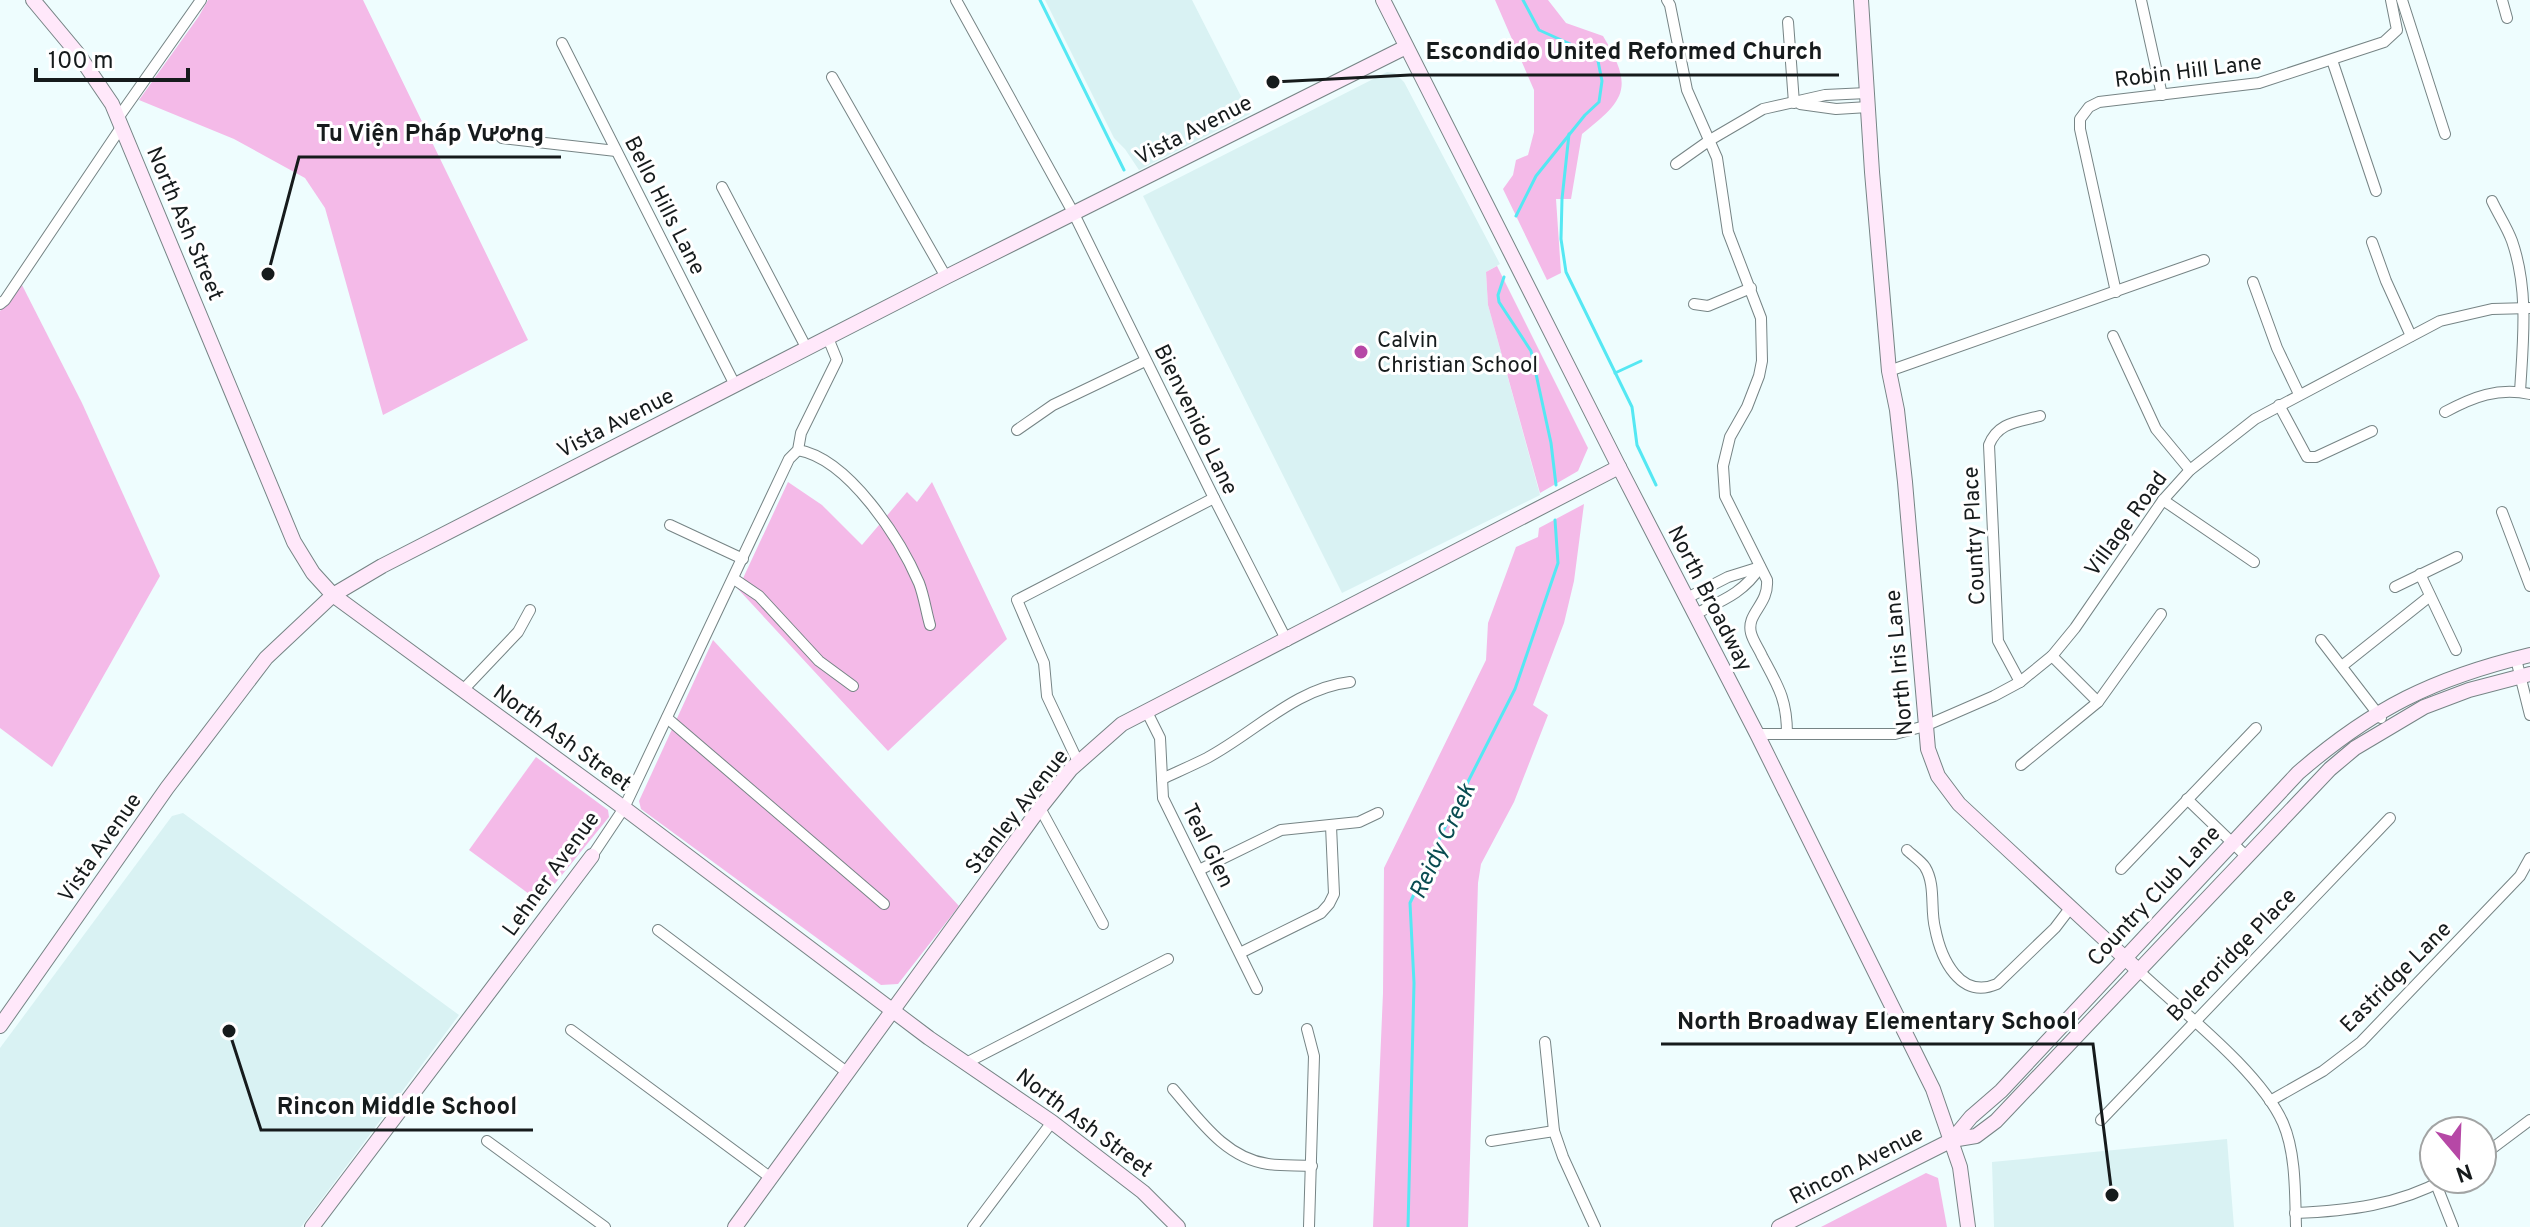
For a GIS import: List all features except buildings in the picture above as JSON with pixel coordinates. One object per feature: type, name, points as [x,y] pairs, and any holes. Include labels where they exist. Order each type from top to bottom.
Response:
[{"type":"main road","name":"North Ash Street","points":[[33,0],[95,77],[120,122],[294,542],[313,573],[333,595],[624,808],[893,1011],[1052,1122],[1143,1192],[1178,1227]]},
{"type":"main road","name":"North Broadway","points":[[1383,0],[1757,734],[1933,1089],[1960,1167],[1968,1227]]},
{"type":"main road","name":"North Iris Lane","points":[[1861,0],[1889,371],[1904,468],[1928,749],[1938,776],[1959,804],[2139,971]]},
{"type":"main road","name":"Vista Avenue","points":[[0,1026],[167,788],[266,658],[333,595],[395,559],[946,277],[1406,47]]},
{"type":"main road","name":"Stanley Avenue","points":[[735,1227],[1040,808],[1071,769],[1122,724],[1619,467]]},
{"type":"main road","name":"Country Club Lane","points":[[1952,1140],[2298,773],[2336,740],[2377,713],[2428,686],[2464,672],[2523,657]]},
{"type":"main road","name":"Country Club Lane","points":[[1952,1140],[1976,1136],[1996,1121],[2330,769],[2386,727],[2424,707],[2525,675]]},
{"type":"main road","name":"Lehner Avenue","points":[[312,1227],[592,856]]},
{"type":"main road","name":"Rincon Avenue","points":[[1779,1227],[1952,1140]]},
{"type":"street","points":[[0,304],[201,0]]},
{"type":"street","name":"Bienvenido Lane","points":[[956,0],[1074,214],[1287,641]]},
{"type":"street","points":[[1667,0],[1687,90],[1721,173],[1728,232],[1761,318],[1762,361],[1754,393],[1726,449],[1723,483],[1733,514],[1767,580],[1768,592],[1752,617],[1751,634],[1785,701],[1787,734]]},
{"type":"street","points":[[2141,0],[2162,95]]},
{"type":"street","name":"Robin Hill Lane","points":[[2116,292],[2080,119],[2089,107],[2099,102],[2259,83],[2384,42],[2397,30],[2391,0]]},
{"type":"street","points":[[2402,0],[2445,134]]},
{"type":"street","points":[[2502,0],[2507,18]]},
{"type":"street","points":[[1788,22],[1794,103]]},
{"type":"street","name":"Bello Hills Lane","points":[[562,43],[735,385]]},
{"type":"street","points":[[2332,60],[2376,191]]},
{"type":"street","points":[[832,77],[946,277]]},
{"type":"street","points":[[1676,164],[1763,109],[1825,95],[1867,100]]},
{"type":"street","points":[[498,134],[502,138],[616,151]]},
{"type":"street","points":[[722,187],[807,349]]},
{"type":"street","points":[[2445,412],[2475,396],[2498,391],[2525,393],[2527,307],[2515,251],[2492,201]]},
{"type":"street","points":[[2372,242],[2411,336]]},
{"type":"street","points":[[1889,371],[2204,260]]},
{"type":"street","points":[[2253,282],[2277,348],[2299,394]]},
{"type":"street","points":[[1694,304],[1708,306],[1751,288]]},
{"type":"street","name":"Village Road","points":[[1757,734],[1895,734],[1925,726],[2020,682],[2052,656],[2075,628],[2163,500],[2190,470],[2255,419],[2440,321],[2467,313],[2527,307]]},
{"type":"street","points":[[2113,336],[2156,429],[2190,470]]},
{"type":"street","name":"Lehner Avenue","points":[[592,856],[624,808],[789,459],[798,450],[801,433],[837,360],[828,338]]},
{"type":"street","points":[[1017,430],[1053,405],[1145,361]]},
{"type":"street","points":[[2279,405],[2307,457],[2316,457],[2372,431]]},
{"type":"street","name":"Country Place","points":[[2020,682],[1998,641],[1989,445],[1994,433],[2006,425],[2040,416]]},
{"type":"street","points":[[798,450],[814,455],[845,478],[882,515],[920,584],[930,625]]},
{"type":"street","points":[[1079,764],[1047,696],[1044,663],[1017,600],[1214,498]]},
{"type":"street","points":[[2163,500],[2254,562]]},
{"type":"street","points":[[2502,512],[2530,586]]},
{"type":"street","points":[[670,525],[743,559]]},
{"type":"street","points":[[2395,587],[2457,557]]},
{"type":"street","points":[[1687,598],[1728,577],[1760,567]]},
{"type":"street","points":[[1695,614],[1735,595],[1751,581],[1760,567]]},
{"type":"street","points":[[2420,574],[2456,650]]},
{"type":"street","points":[[734,579],[759,596],[819,661],[853,686]]},
{"type":"street","points":[[2342,666],[2430,596]]},
{"type":"street","points":[[462,691],[518,632],[530,610]]},
{"type":"street","points":[[2021,765],[2098,702],[2161,614]]},
{"type":"street","points":[[2321,640],[2386,727]]},
{"type":"street","points":[[2052,656],[2098,702]]},
{"type":"street","points":[[2523,657],[2530,715]]},
{"type":"street","points":[[1162,779],[1208,757],[1311,693],[1350,682]]},
{"type":"street","name":"Teal Glen","points":[[1147,712],[1160,738],[1163,798],[1257,989]]},
{"type":"street","points":[[667,718],[884,904]]},
{"type":"street","points":[[2121,869],[2256,728]]},
{"type":"street","points":[[2187,799],[2246,856]]},
{"type":"street","points":[[1040,808],[1103,924]]},
{"type":"street","points":[[1199,870],[1281,830],[1359,822],[1378,813]]},
{"type":"street","name":"Boleroridge Place","points":[[2101,1120],[2390,818]]},
{"type":"street","points":[[1240,953],[1321,913],[1329,904],[1334,894],[1331,826]]},
{"type":"street","points":[[1907,850],[1925,868],[1931,885],[1934,927],[1946,962],[1959,980],[1971,987],[1986,989],[1997,984],[2055,928],[2071,907]]},
{"type":"street","name":"Eastridge Lane","points":[[2270,1101],[2323,1071],[2361,1042],[2520,876],[2530,858]]},
{"type":"street","points":[[658,930],[848,1073]]},
{"type":"street","points":[[966,1063],[1168,959]]},
{"type":"street","name":"North Iris Lane","points":[[2139,971],[2249,1074],[2270,1101],[2287,1136],[2296,1227]]},
{"type":"street","points":[[1307,1029],[1314,1056],[1309,1227]]},
{"type":"street","points":[[571,1030],[771,1178]]},
{"type":"street","points":[[1545,1042],[1554,1131],[1590,1225]]},
{"type":"street","points":[[1173,1089],[1217,1139],[1230,1149],[1268,1164],[1312,1166]]},
{"type":"street","points":[[2498,1144],[2530,1120]]},
{"type":"street","points":[[973,1227],[1052,1122]]},
{"type":"street","points":[[1491,1141],[1554,1131]]},
{"type":"street","points":[[487,1141],[605,1227]]},
{"type":"street","points":[[2295,1213],[2337,1212],[2390,1202],[2418,1191]]},
{"type":"street","points":[[2444,1195],[2453,1227]]},
{"type":"shaded area","points":[[208,0],[363,0],[528,340],[383,415],[325,208],[305,178],[234,139],[139,100]]},
{"type":"shaded area","points":[[1045,0],[1192,0],[1250,114],[1139,170],[1114,138]]},
{"type":"shaded area","points":[[1495,0],[1548,0],[1566,23],[1603,36],[1622,81],[1616,101],[1582,134],[1571,199],[1556,199],[1561,273],[1547,280],[1503,189],[1513,175],[1516,160],[1528,155],[1534,132],[1534,90]]},
{"type":"shaded area","name":"Calvin Christian School","points":[[1387,72],[1395,73],[1404,82],[1500,264],[1486,272],[1488,305],[1540,495],[1342,593],[1143,196]]},
{"type":"shaded area","points":[[1497,266],[1588,448],[1578,471],[1540,493],[1488,305],[1486,272]]},
{"type":"shaded area","points":[[22,285],[82,403],[160,576],[52,767],[0,728],[0,311]]},
{"type":"shaded area","points":[[788,482],[822,505],[862,545],[907,492],[917,502],[932,482],[1007,639],[888,751],[738,589]]},
{"type":"shaded area","points":[[1584,504],[1574,581],[1564,623],[1533,705],[1548,715],[1514,802],[1481,864],[1468,1227],[1373,1227],[1383,993],[1384,868],[1486,660],[1488,623],[1516,547],[1538,537],[1539,528]]},
{"type":"shaded area","points":[[713,640],[959,906],[898,984],[881,985],[641,809],[639,801]]},
{"type":"shaded area","points":[[536,757],[608,810],[609,817],[540,902],[469,850]]},
{"type":"shaded area","points":[[183,813],[459,1015],[301,1227],[0,1227],[0,1048],[172,816]]},
{"type":"shaded area","points":[[2227,1139],[2234,1227],[1994,1227],[1992,1162]]},
{"type":"shaded area","points":[[1926,1173],[1938,1178],[1947,1227],[1821,1227]]},
{"type":"waterway","points":[[1040,0],[1124,170]]},
{"type":"waterway","name":"Reidy Creek","points":[[1516,216],[1536,176],[1599,102],[1602,81],[1597,56],[1539,30],[1523,0]]},
{"type":"waterway","points":[[1569,134],[1561,239],[1566,272],[1632,407],[1637,445],[1656,485]]},
{"type":"waterway","name":"Reidy Creek","points":[[1504,277],[1499,302],[1531,351],[1551,443],[1556,485]]},
{"type":"waterway","points":[[1615,373],[1641,361]]},
{"type":"waterway","name":"Reidy Creek","points":[[1408,1227],[1414,983],[1410,903],[1515,689],[1558,563],[1555,520]]},
{"type":"place","name":"Escondido United Reformed Church","points":[[1273,82]]},
{"type":"place","name":"Tu Viện Pháp Vương","points":[[268,274]]},
{"type":"place","name":"Calvin Christian School","points":[[1361,352]]},
{"type":"place","name":"Rincon Middle School","points":[[229,1031]]},
{"type":"place","name":"North Broadway Elementary School","points":[[2112,1195]]}]
